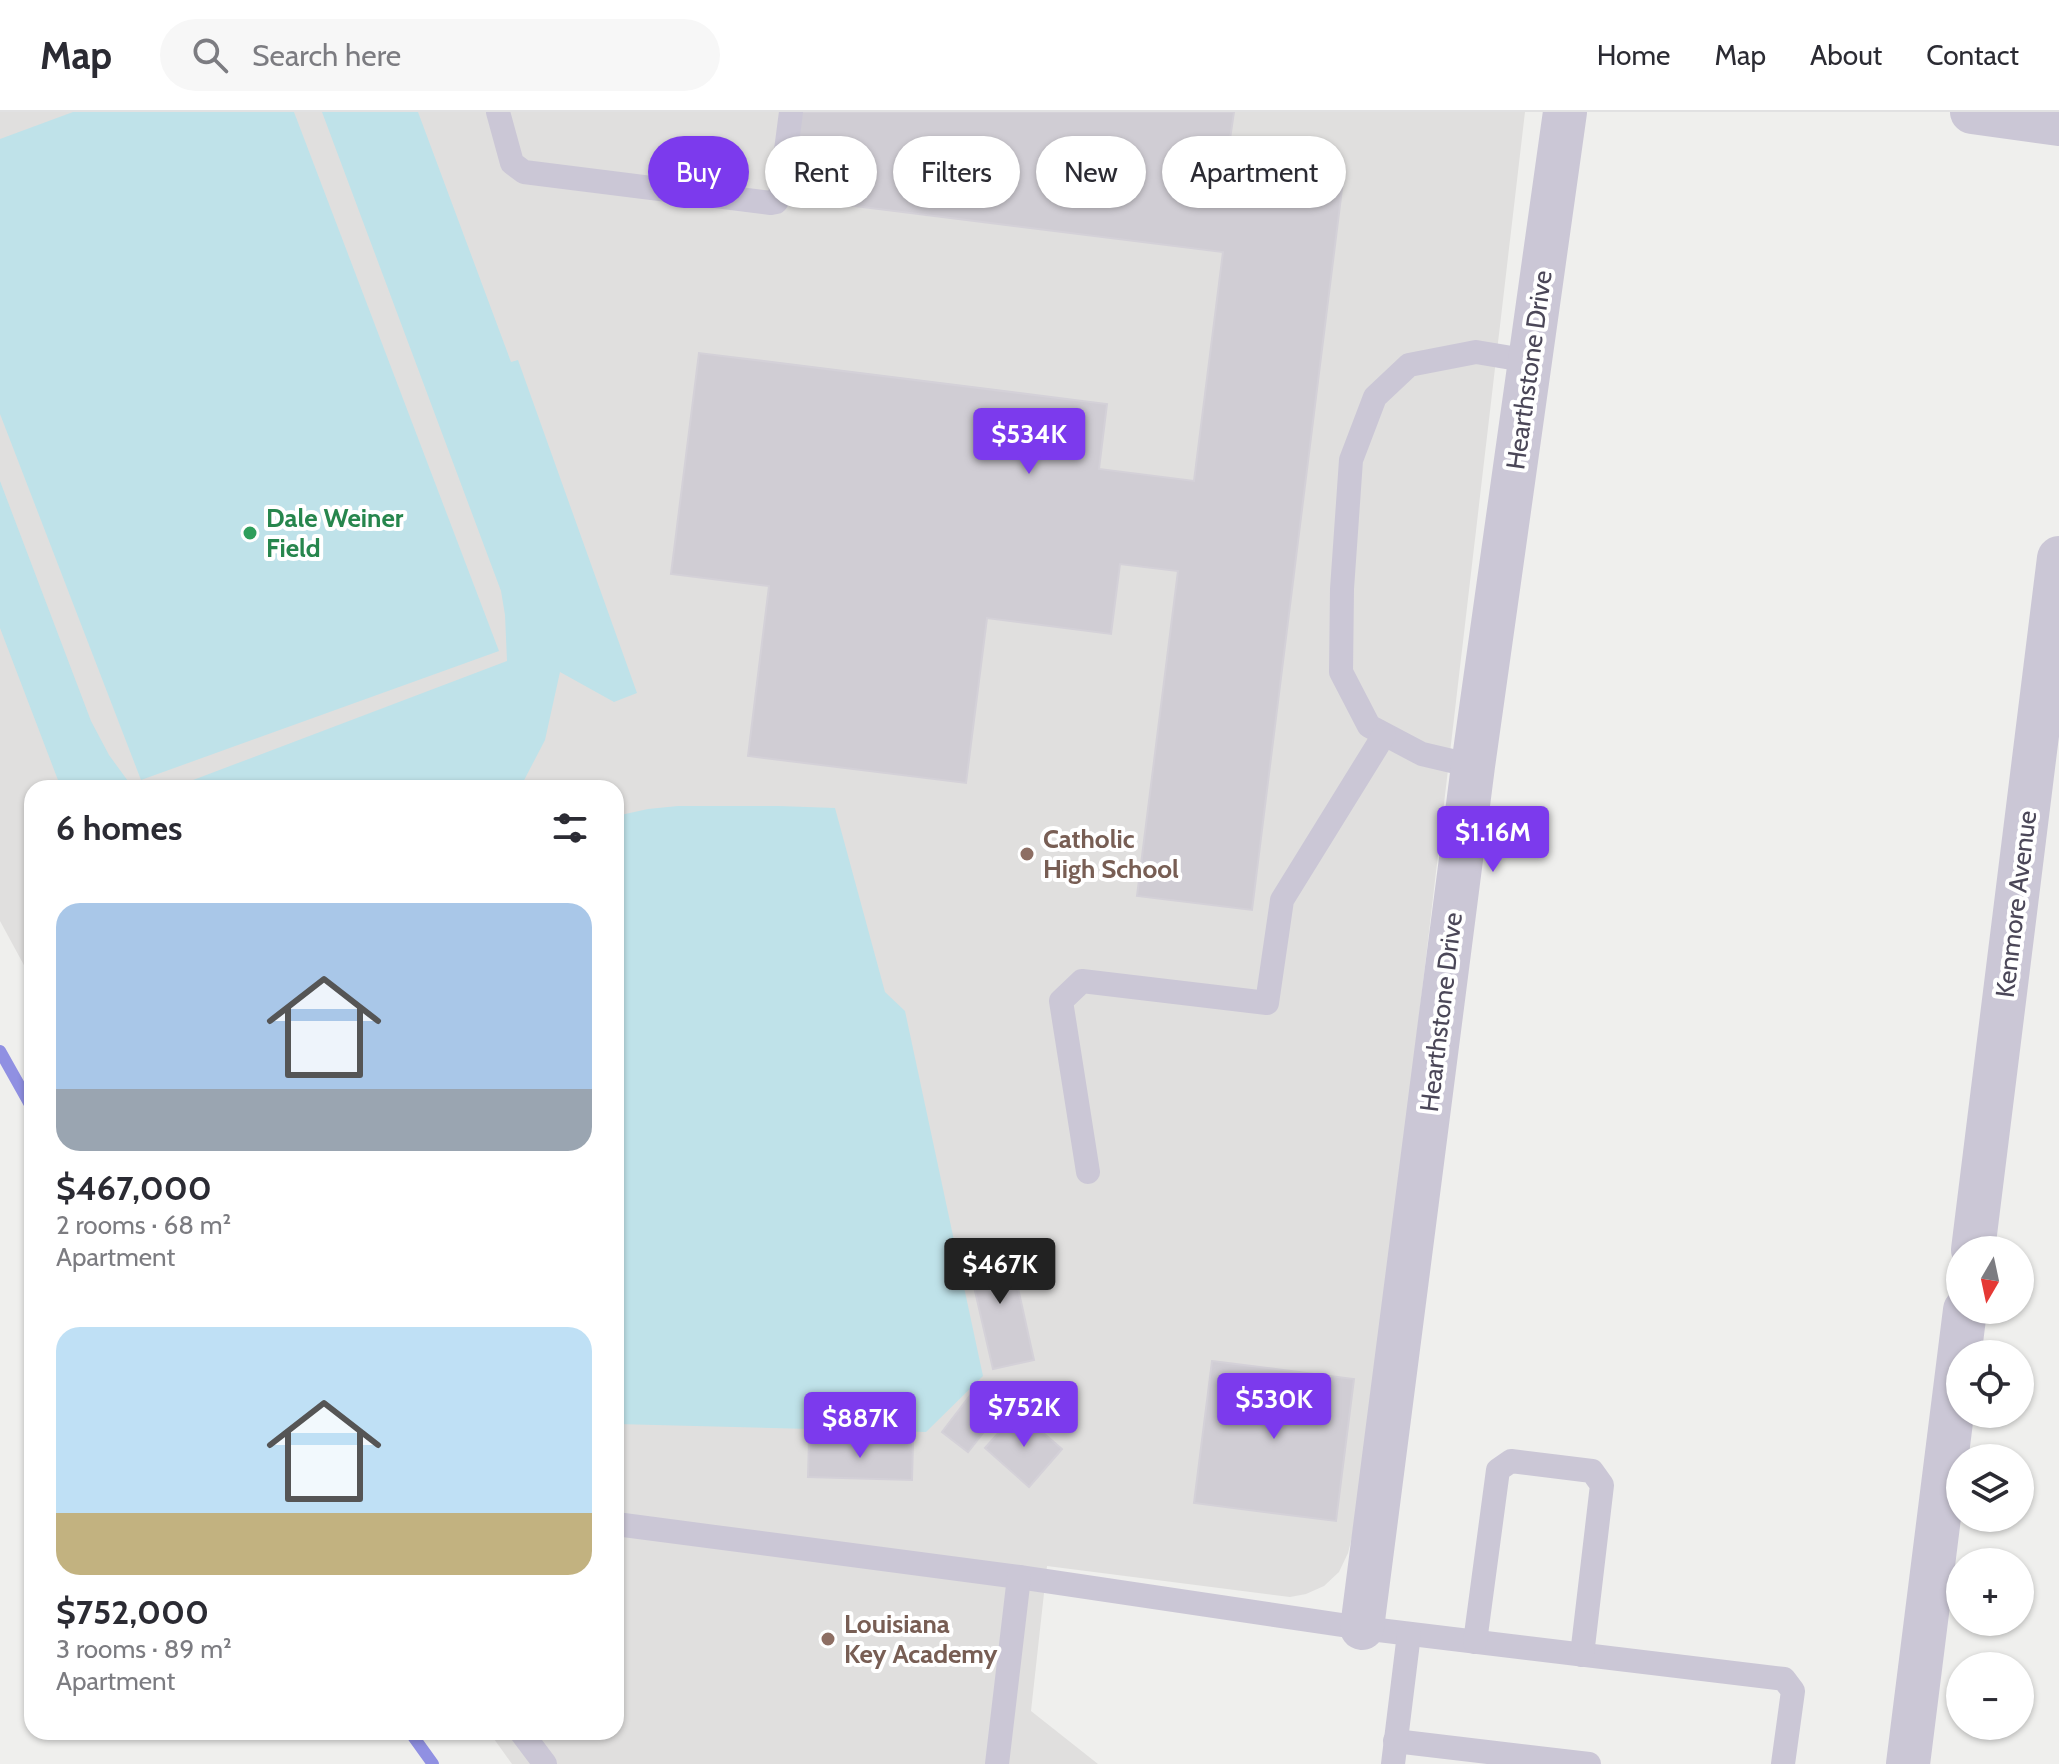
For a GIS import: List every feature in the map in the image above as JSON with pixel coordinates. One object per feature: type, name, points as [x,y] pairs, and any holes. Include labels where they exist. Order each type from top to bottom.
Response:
[{"type":"street","name":"Hearthstone Drive","points":[[1362,1628],[1473,766],[1565,112]]},
{"type":"street","points":[[1972,112],[2059,124]]},
{"type":"street","name":"Kenmore Avenue","points":[[1975,1236],[2048,737],[2059,558]]},
{"type":"street","points":[[1908,1764],[1963,1324]]},
{"type":"lane","points":[[498,112],[512,163],[524,172],[771,203],[780,196],[791,112]]},
{"type":"lane","points":[[1473,766],[1422,754],[1369,726],[1341,672],[1342,589],[1351,460],[1375,397],[1409,365],[1476,352],[1530,361]]},
{"type":"lane","points":[[1088,1172],[1061,1001],[1082,981],[1267,1003],[1282,900],[1384,735]]},
{"type":"lane","points":[[1475,1642],[1498,1470],[1511,1461],[1592,1471],[1602,1485],[1582,1655]]},
{"type":"lane","points":[[624,1525],[1019,1577],[1362,1628],[1784,1679],[1793,1691],[1783,1764]]},
{"type":"lane","points":[[997,1764],[1019,1577]]},
{"type":"lane","points":[[1409,1634],[1394,1753],[1589,1764]]},
{"type":"lane","points":[[527,1740],[545,1764]]},
{"type":"shaded area","name":"Catholic High School","points":[[0,112],[1525,112],[1414,1060],[1348,1553],[1339,1572],[1324,1586],[1290,1597],[1047,1566],[1031,1711],[1098,1764],[512,1764],[495,1740],[624,1740],[624,780],[24,780],[24,965],[0,921]]},
{"type":"shaded area","name":"Dale Weiner Field","points":[[73,112],[294,112],[499,651],[141,780],[0,414],[0,139]]},
{"type":"shaded area","points":[[322,112],[418,112],[511,362],[518,360],[637,693],[614,702],[560,672],[545,740],[524,780],[193,780],[507,661],[501,591]]},
{"type":"shaded area","points":[[0,481],[91,721],[109,755],[127,780],[58,780],[0,628]]},
{"type":"shaded area","points":[[678,806],[835,808],[885,992],[905,1011],[983,1376],[926,1432],[624,1424],[624,814]]},
{"type":"building","points":[[801,112],[1234,112],[1230,136],[1162,136],[1162,208],[1340,208],[1252,910],[1137,896],[1178,571],[1120,564],[1111,634],[987,618],[966,783],[748,756],[769,586],[671,574],[699,353],[1107,404],[1099,469],[1194,481],[1223,252],[870,208],[877,208],[877,136],[798,136]]},
{"type":"building","points":[[1008,1243],[1034,1360],[993,1369],[966,1252]]},
{"type":"building","points":[[1212,1361],[1354,1379],[1336,1521],[1194,1503]]},
{"type":"building","points":[[975,1389],[1001,1410],[968,1452],[942,1432]]},
{"type":"building","points":[[1018,1411],[1062,1449],[1029,1487],[985,1448]]},
{"type":"building","points":[[809,1439],[913,1443],[912,1480],[808,1477]]},
{"type":"waterway","points":[[0,1051],[24,1094]]},
{"type":"waterway","points":[[416,1740],[433,1764]]},
{"type":"place","name":"Dale Weiner Field","points":[[250,533]]},
{"type":"place","name":"Catholic High School","points":[[1027,854]]},
{"type":"place","name":"Louisiana Key Academy","points":[[828,1639]]}]
